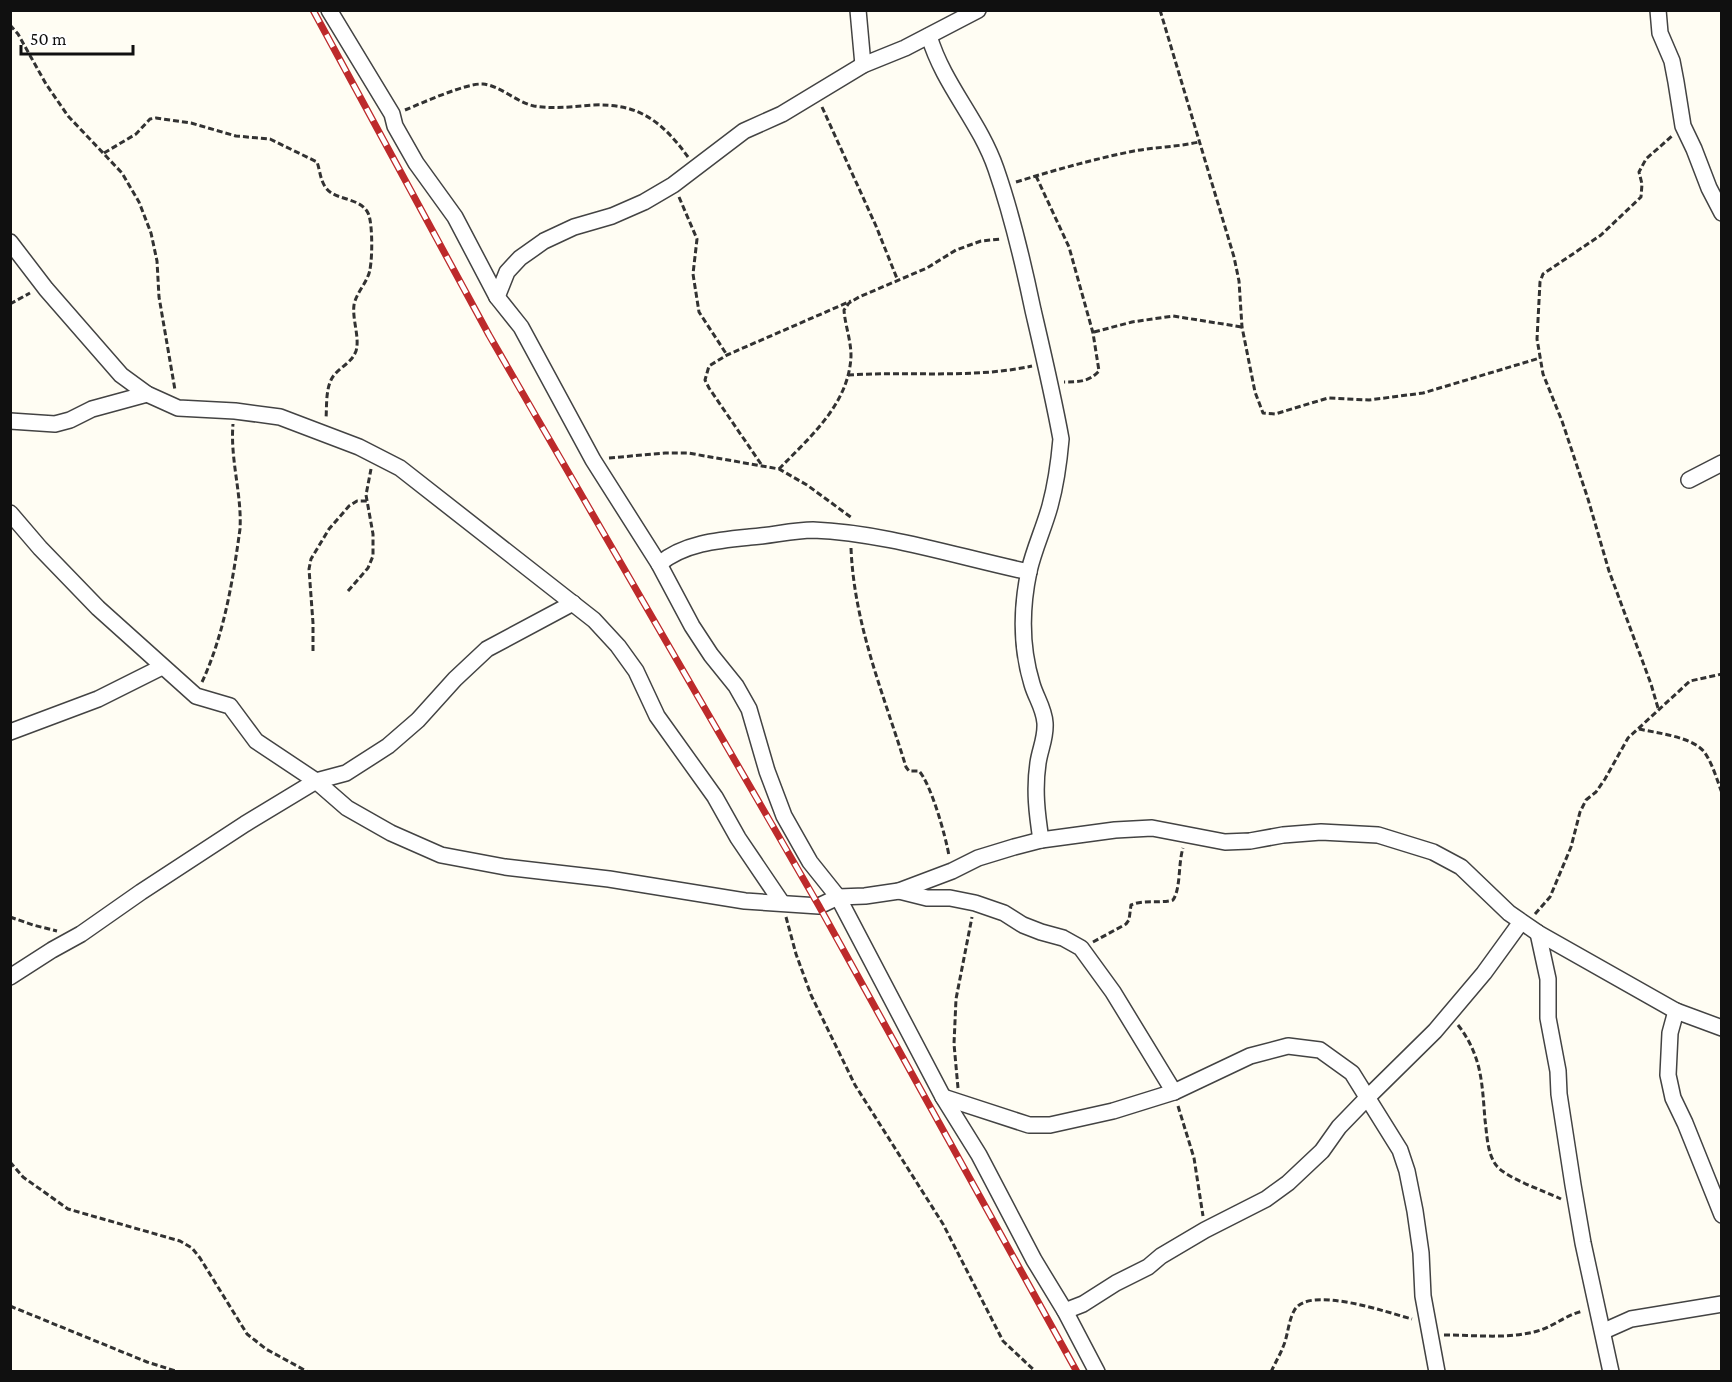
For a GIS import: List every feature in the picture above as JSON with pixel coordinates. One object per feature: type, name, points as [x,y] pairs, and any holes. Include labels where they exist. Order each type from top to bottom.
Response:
[{"type":"street","points":[[329,10],[392,114],[395,126],[416,163],[455,217],[497,297],[521,327],[593,460],[659,564],[692,626],[711,656],[736,687],[748,709],[784,816],[810,862],[838,897],[943,1097],[979,1155],[1034,1260],[1097,1371]]},
{"type":"street","points":[[858,10],[863,65]]},
{"type":"street","points":[[497,297],[513,265],[544,241],[574,227],[612,216],[644,202],[673,185],[744,131],[782,114],[863,65],[905,48],[978,10]]},
{"type":"street","points":[[1658,10],[1660,33],[1672,62],[1683,126],[1722,213]]},
{"type":"street","points":[[929,36],[935,57],[945,77],[968,110],[996,169],[1018,237],[1061,439],[1059,471],[1050,508],[1029,572],[1023,616],[1023,648],[1045,722],[1046,738],[1038,761],[1035,787],[1035,808],[1041,840]]},
{"type":"street","points":[[10,242],[46,289],[121,375],[147,394],[178,408],[235,411],[280,417],[360,447],[400,468],[594,620],[618,646],[636,671],[657,716],[715,797],[738,838],[782,903]]},
{"type":"street","points":[[10,421],[55,424],[70,420],[92,409],[147,394]]},
{"type":"street","points":[[1689,480],[1722,464]]},
{"type":"street","points":[[10,513],[98,608],[196,696],[230,706],[255,741],[316,781],[347,808],[391,833],[441,855],[505,867],[609,879],[735,899],[819,906],[838,897],[899,891],[952,871],[978,858],[1041,840],[1115,830],[1152,828],[1225,842],[1321,832],[1378,835],[1433,852],[1461,867],[1521,922],[1538,933],[1676,1011],[1722,1028]]},
{"type":"street","points":[[659,564],[689,548],[722,540],[853,528],[890,541],[1029,572]]},
{"type":"street","points":[[10,977],[81,934],[245,824],[316,781],[346,773],[388,746],[418,720],[455,679],[487,649],[573,603]]},
{"type":"street","points":[[10,732],[98,699],[162,667]]},
{"type":"street","points":[[899,891],[927,898],[950,898],[975,903],[1004,913],[1041,932],[1064,938],[1081,948],[1113,992],[1174,1092]]},
{"type":"street","points":[[1065,1311],[1083,1304],[1116,1283],[1148,1267],[1161,1256],[1205,1230],[1266,1199],[1288,1183],[1322,1151],[1339,1128],[1368,1097],[1435,1031],[1484,973],[1521,922]]},
{"type":"street","points":[[1538,933],[1548,979],[1548,1018],[1557,1061],[1578,1209],[1611,1371]]},
{"type":"street","points":[[1676,1011],[1670,1033],[1668,1075],[1673,1098],[1722,1215]]},
{"type":"street","points":[[943,1097],[1029,1125],[1050,1125],[1104,1113],[1174,1092],[1250,1056],[1288,1046],[1320,1050],[1352,1073],[1400,1150],[1407,1170],[1421,1253],[1424,1296],[1437,1371]]},
{"type":"street","points":[[1604,1331],[1631,1319],[1722,1304]]},
{"type":"path","points":[[1160,10],[1234,257],[1239,281],[1242,327],[1255,392],[1263,413],[1275,414],[1328,398],[1369,400],[1423,393],[1540,358]]},
{"type":"path","points":[[10,25],[68,116],[122,173],[139,202],[151,233],[157,261],[159,297],[178,408]]},
{"type":"path","points":[[392,114],[464,88],[483,84],[530,105],[552,109],[595,105],[623,106],[650,117],[673,137],[696,168]]},
{"type":"path","points":[[816,95],[876,226],[898,281]]},
{"type":"path","points":[[104,153],[136,134],[150,119],[156,118],[190,123],[236,136],[270,139],[317,162],[321,179],[330,192],[356,202],[368,212],[371,264],[369,274],[354,304],[356,351],[351,360],[336,372],[332,379],[328,391],[324,434]]},
{"type":"path","points":[[1658,708],[1543,374],[1537,339],[1537,314],[1543,274],[1601,235],[1641,197],[1642,184],[1639,172],[1646,159],[1683,126]]},
{"type":"path","points":[[1001,187],[1136,151],[1177,147],[1199,142]]},
{"type":"path","points":[[1036,176],[1069,247],[1093,333],[1099,371],[1087,381],[1050,381]]},
{"type":"path","points":[[673,185],[697,239],[693,274],[699,312],[727,355]]},
{"type":"path","points":[[762,465],[728,418],[705,380],[709,366],[727,355],[836,306],[927,268],[956,250],[981,241],[1018,237]]},
{"type":"path","points":[[10,304],[27,294],[46,289]]},
{"type":"path","points":[[779,469],[820,427],[841,397],[851,357],[844,310],[855,299]]},
{"type":"path","points":[[1093,333],[1132,322],[1173,316],[1242,327]]},
{"type":"path","points":[[848,375],[1007,371],[1046,363]]},
{"type":"path","points":[[196,696],[213,659],[221,630],[240,529],[241,513],[232,454],[235,411]]},
{"type":"path","points":[[593,460],[688,453],[779,469],[807,485],[853,528],[853,583],[877,682],[906,767],[909,771],[919,771],[925,780],[947,842],[952,871]]},
{"type":"path","points":[[348,591],[368,568],[373,556],[374,534],[366,489],[376,456]]},
{"type":"path","points":[[313,651],[309,569],[311,559],[329,529],[349,506],[357,501],[367,501]]},
{"type":"path","points":[[10,553],[10,573]]},
{"type":"path","points":[[1521,922],[1539,911],[1550,897],[1571,847],[1580,812],[1586,800],[1601,786],[1628,738],[1690,681],[1722,674]]},
{"type":"path","points":[[1638,728],[1677,737],[1704,750],[1722,793]]},
{"type":"path","points":[[1081,948],[1115,932],[1126,924],[1129,920],[1131,906],[1138,902],[1165,903],[1173,900],[1178,893],[1179,860],[1189,835]]},
{"type":"path","points":[[782,903],[796,954],[811,995],[855,1085],[944,1224],[1003,1341],[1036,1371]]},
{"type":"path","points":[[960,1102],[954,1044],[956,999],[975,903]]},
{"type":"path","points":[[10,917],[33,925],[81,934]]},
{"type":"path","points":[[1449,1014],[1470,1041],[1479,1063],[1487,1137],[1496,1165],[1518,1180],[1538,1187],[1578,1209]]},
{"type":"path","points":[[1174,1092],[1194,1158],[1205,1230]]},
{"type":"path","points":[[10,1162],[23,1177],[68,1209],[180,1241],[192,1248],[211,1274],[247,1334],[266,1349],[308,1371]]},
{"type":"path","points":[[1270,1371],[1283,1347],[1294,1310],[1302,1302],[1318,1299],[1334,1300],[1445,1335],[1486,1337],[1533,1332],[1548,1328],[1575,1313],[1598,1312]]},
{"type":"path","points":[[10,1306],[147,1362],[179,1371]]},
{"type":"railway","points":[[313,10],[489,335],[819,906],[1077,1372]]}]
